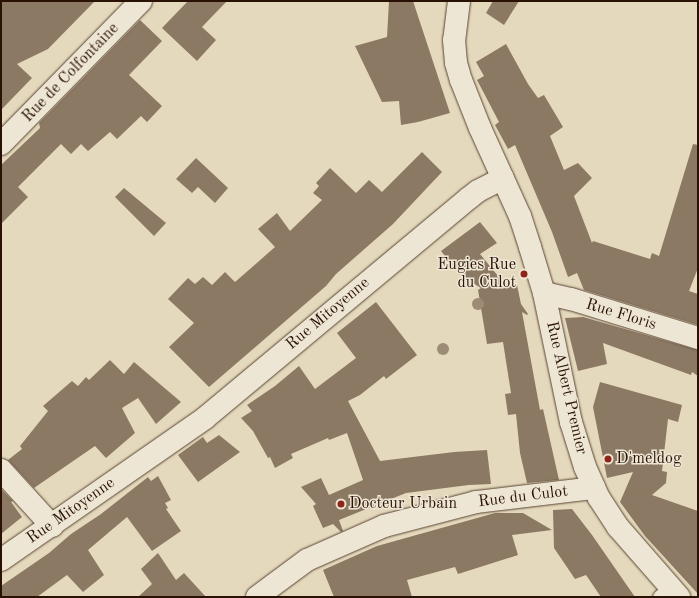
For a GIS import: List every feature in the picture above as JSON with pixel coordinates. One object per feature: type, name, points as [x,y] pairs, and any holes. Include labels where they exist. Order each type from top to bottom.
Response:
[{"type":"street","name":"Rue de Colfontaine","points":[[1,144],[141,1]]},
{"type":"street","points":[[458,1],[454,40],[461,80],[480,128],[503,178]]},
{"type":"street","name":"Rue Albert Premier","points":[[503,178],[524,227],[544,293],[574,432],[582,458],[594,488],[618,527],[669,594]]},
{"type":"street","name":"Rue Mitoyenne","points":[[1,560],[52,526],[205,418],[469,198],[478,191],[503,178]]},
{"type":"street","name":"Rue Floris","points":[[544,293],[571,299],[698,338]]},
{"type":"street","points":[[1,470],[52,526]]},
{"type":"street","name":"Rue du Culot","points":[[257,597],[307,560],[384,526],[476,502],[594,488]]},
{"type":"building","points":[[1,1],[95,1],[48,49],[17,64],[32,78],[1,110]]},
{"type":"building","points":[[188,1],[227,1],[202,27],[216,40],[197,61],[162,28]]},
{"type":"building","points":[[389,1],[413,1],[450,113],[401,125],[399,101],[382,102],[355,46],[387,37]]},
{"type":"building","points":[[493,1],[519,1],[504,25],[486,13]]},
{"type":"building","points":[[140,20],[162,41],[129,75],[162,106],[147,122],[141,116],[117,139],[110,132],[88,151],[81,144],[71,154],[61,144],[18,187],[28,197],[1,224],[1,165],[40,128],[39,123]]},
{"type":"building","points":[[506,44],[528,84],[538,98],[544,95],[563,127],[550,136],[564,170],[578,163],[592,178],[574,196],[592,243],[593,241],[650,259],[652,253],[659,256],[693,144],[698,145],[698,268],[689,291],[698,294],[698,325],[584,290],[577,273],[568,277],[552,232],[515,145],[508,149],[495,125],[499,122],[477,80],[484,76],[476,62]]},
{"type":"building","points":[[422,152],[442,172],[393,224],[336,274],[326,286],[209,387],[169,347],[194,323],[168,299],[188,278],[195,284],[203,277],[212,285],[225,272],[235,282],[275,247],[258,229],[277,213],[290,231],[322,200],[313,193],[319,186],[316,183],[330,168],[356,193],[369,180],[382,192]]},
{"type":"building","points":[[196,158],[228,188],[215,203],[198,187],[192,193],[176,179]]},
{"type":"building","points":[[124,188],[166,223],[154,236],[115,197]]},
{"type":"building","points":[[480,222],[497,243],[480,254],[507,287],[517,285],[521,304],[528,314],[527,315],[522,312],[540,410],[543,409],[559,480],[527,483],[520,453],[516,414],[508,415],[505,394],[511,393],[503,342],[487,344],[478,290],[481,288],[460,275],[441,251]]},
{"type":"building","points":[[376,302],[417,355],[386,379],[384,376],[360,395],[348,401],[380,461],[454,452],[487,450],[491,484],[469,485],[406,493],[339,520],[343,531],[341,532],[333,524],[323,528],[313,506],[316,504],[301,487],[321,478],[329,495],[363,480],[347,433],[329,440],[328,438],[291,454],[293,458],[275,468],[270,457],[268,458],[253,431],[241,418],[252,411],[247,405],[275,386],[299,366],[315,389],[356,358],[337,333]]},
{"type":"building","points":[[583,317],[698,350],[698,376],[692,372],[691,375],[603,343],[607,364],[578,371],[565,318]]},
{"type":"building","points":[[110,360],[124,374],[134,362],[181,402],[156,424],[138,398],[122,408],[135,433],[106,458],[95,446],[34,488],[8,460],[22,449],[20,446],[48,411],[43,406],[72,381],[78,386],[86,377],[89,380]]},
{"type":"building","points":[[600,382],[682,405],[678,422],[668,419],[662,471],[667,472],[666,483],[652,495],[698,511],[698,594],[645,536],[620,502],[633,472],[607,478],[593,407]]},
{"type":"building","points":[[219,435],[240,452],[198,482],[178,455],[203,437],[207,443]]},
{"type":"building","points":[[158,476],[171,500],[165,503],[168,508],[166,509],[181,531],[152,551],[127,517],[88,550],[104,575],[83,592],[67,575],[37,597],[1,597],[1,586],[49,553],[71,534],[101,514],[148,477],[151,481]]},
{"type":"building","points":[[1,489],[13,501],[11,502],[22,517],[1,534]]},
{"type":"building","points":[[572,509],[635,597],[601,597],[586,575],[575,579],[554,548],[553,510]]},
{"type":"building","points":[[495,513],[523,513],[552,530],[512,535],[518,555],[458,574],[455,567],[407,580],[412,597],[334,597],[323,570],[377,546]]},
{"type":"building","points":[[158,553],[176,580],[184,573],[206,597],[138,597],[152,584],[141,569]]},
{"type":"place","name":"Eugies Rue du Culot","points":[[524,274]]},
{"type":"place","name":"D'meldog","points":[[608,459]]},
{"type":"place","name":"Docteur Urbain","points":[[341,504]]}]
